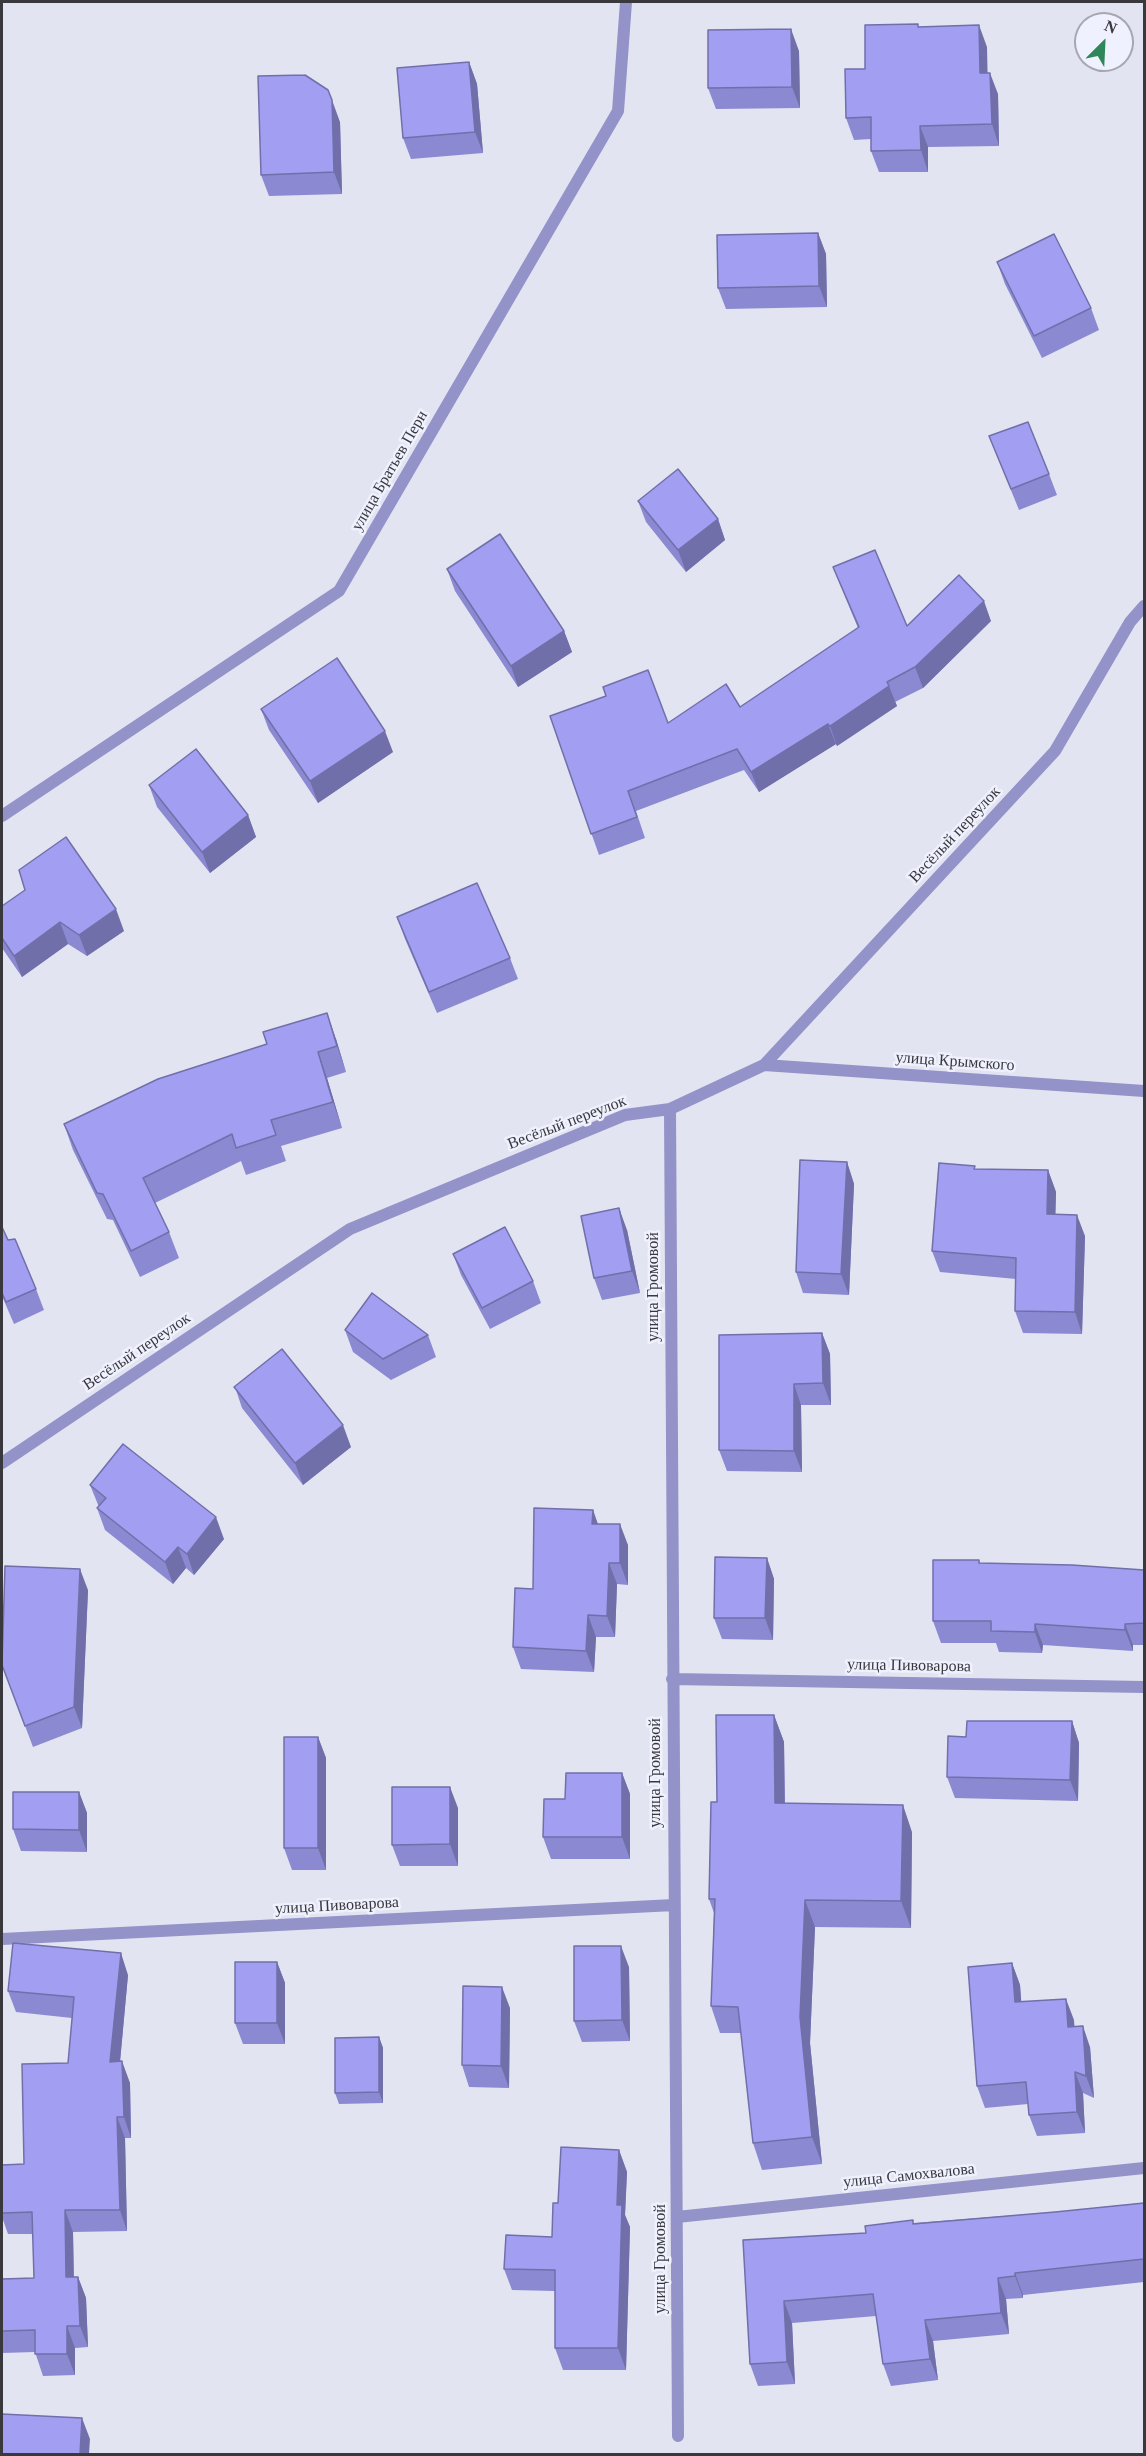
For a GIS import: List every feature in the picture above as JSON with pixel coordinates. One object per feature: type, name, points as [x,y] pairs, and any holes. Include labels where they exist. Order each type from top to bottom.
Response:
[{"type":"street","name":"улица Братьев Перн","points":[[2,816],[339,591],[618,111],[626,2]]},
{"type":"street","name":"Весёлый переулок","points":[[2,1463],[350,1229],[625,1115],[670,1109],[764,1065],[1055,751],[1130,622],[1144,606]]},
{"type":"street","name":"улица Крымского","points":[[764,1065],[1144,1091]]},
{"type":"street","name":"улица Громовой","points":[[670,1109],[678,2436]]},
{"type":"street","name":"улица Пивоварова","points":[[672,1679],[1144,1687]]},
{"type":"street","name":"улица Пивоварова","points":[[2,1939],[674,1905]]},
{"type":"street","name":"улица Самохвалова","points":[[677,2217],[1144,2168]]},
{"type":"building","points":[[918,24],[918,27],[979,25],[980,73],[990,73],[992,124],[920,126],[921,150],[871,151],[871,117],[846,118],[845,69],[865,69],[865,25]]},
{"type":"building","points":[[791,29],[792,87],[708,88],[708,30]]},
{"type":"building","points":[[469,62],[475,132],[403,138],[397,68]]},
{"type":"building","points":[[305,75],[328,90],[332,100],[334,172],[261,175],[258,76]]},
{"type":"building","points":[[818,233],[819,286],[718,288],[717,235]]},
{"type":"building","points":[[1054,234],[1091,308],[1034,336],[997,262]]},
{"type":"building","points":[[1028,422],[1049,474],[1011,489],[989,436]]},
{"type":"building","points":[[678,469],[718,519],[678,550],[638,501]]},
{"type":"building","points":[[500,534],[564,631],[511,666],[447,569]]},
{"type":"building","points":[[875,550],[907,626],[959,575],[984,601],[915,667],[887,682],[889,686],[830,726],[828,724],[751,772],[737,749],[628,791],[637,817],[591,834],[550,716],[606,696],[603,687],[648,670],[668,723],[726,684],[740,707],[859,627],[833,567]]},
{"type":"building","points":[[337,658],[385,731],[310,781],[261,709]]},
{"type":"building","points":[[196,749],[248,815],[202,852],[149,785]]},
{"type":"building","points":[[66,837],[116,909],[79,935],[60,922],[14,956],[2,938],[2,906],[25,890],[19,870]]},
{"type":"building","points":[[477,883],[510,958],[429,992],[397,917]]},
{"type":"building","points":[[327,1013],[337,1046],[318,1052],[333,1102],[271,1120],[276,1135],[236,1148],[232,1134],[143,1178],[169,1232],[131,1251],[103,1194],[97,1193],[64,1124],[158,1079],[267,1044],[263,1032]]},
{"type":"building","points":[[800,1160],[847,1162],[841,1274],[796,1272]]},
{"type":"building","points":[[939,1163],[975,1166],[974,1169],[1048,1170],[1047,1214],[1077,1215],[1075,1312],[1015,1311],[1016,1258],[932,1251]]},
{"type":"building","points":[[619,1208],[632,1271],[594,1278],[581,1216]]},
{"type":"building","points":[[2,1227],[8,1240],[15,1239],[36,1289],[6,1302],[2,1293]]},
{"type":"building","points":[[505,1227],[533,1281],[482,1308],[453,1254]]},
{"type":"building","points":[[372,1293],[428,1335],[383,1359],[345,1330]]},
{"type":"building","points":[[822,1333],[823,1383],[794,1384],[794,1451],[719,1450],[719,1335]]},
{"type":"building","points":[[282,1349],[343,1425],[295,1463],[234,1387]]},
{"type":"building","points":[[123,1444],[216,1517],[187,1554],[178,1547],[165,1562],[97,1508],[106,1498],[90,1485]]},
{"type":"building","points":[[534,1508],[593,1510],[592,1524],[620,1524],[620,1563],[609,1563],[607,1616],[588,1615],[586,1651],[513,1647],[515,1588],[533,1589]]},
{"type":"building","points":[[715,1557],[767,1558],[765,1618],[714,1618]]},
{"type":"building","points":[[933,1560],[979,1560],[979,1563],[1072,1565],[1144,1570],[1144,1623],[1125,1624],[1125,1630],[1035,1624],[1035,1632],[991,1631],[991,1621],[933,1621]]},
{"type":"building","points":[[5,1566],[80,1569],[74,1707],[25,1726],[2,1665]]},
{"type":"building","points":[[716,1715],[774,1715],[775,1803],[903,1805],[901,1901],[805,1900],[800,2017],[812,2137],[753,2143],[738,2007],[711,2006],[715,1899],[709,1899],[711,1802],[717,1802]]},
{"type":"building","points":[[967,1721],[1072,1721],[1070,1780],[947,1777],[948,1736],[966,1737]]},
{"type":"building","points":[[284,1737],[318,1737],[318,1848],[284,1848]]},
{"type":"building","points":[[566,1773],[622,1773],[622,1837],[543,1837],[544,1799],[565,1799]]},
{"type":"building","points":[[392,1787],[450,1787],[450,1844],[392,1845]]},
{"type":"building","points":[[13,1792],[79,1792],[79,1830],[13,1829]]},
{"type":"building","points":[[13,1943],[121,1953],[110,2062],[122,2061],[124,2117],[117,2117],[120,2210],[65,2210],[66,2277],[78,2277],[80,2326],[67,2326],[67,2354],[35,2354],[35,2330],[2,2331],[2,2279],[34,2278],[32,2212],[2,2213],[2,2165],[24,2164],[22,2064],[68,2063],[74,1997],[8,1991]]},
{"type":"building","points":[[574,1946],[621,1946],[622,2020],[574,2021]]},
{"type":"building","points":[[235,1962],[277,1962],[277,2023],[235,2023]]},
{"type":"building","points":[[1012,1963],[1015,2002],[1066,1999],[1068,2027],[1083,2026],[1086,2076],[1075,2072],[1077,2112],[1029,2115],[1026,2082],[977,2086],[968,1967]]},
{"type":"building","points":[[463,1986],[502,1987],[501,2066],[462,2065]]},
{"type":"building","points":[[379,2037],[379,2092],[335,2093],[335,2038]]},
{"type":"building","points":[[561,2147],[619,2150],[617,2205],[622,2205],[618,2348],[555,2348],[555,2270],[504,2269],[506,2235],[552,2237],[553,2203],[558,2203]]},
{"type":"building","points":[[1144,2203],[1144,2259],[1015,2273],[1015,2276],[998,2278],[1001,2313],[925,2320],[930,2359],[883,2364],[873,2294],[784,2301],[787,2362],[750,2364],[743,2240],[866,2233],[865,2226],[913,2220],[913,2224]]},
{"type":"building","points":[[2,2414],[82,2418],[80,2454],[2,2454]]}]
